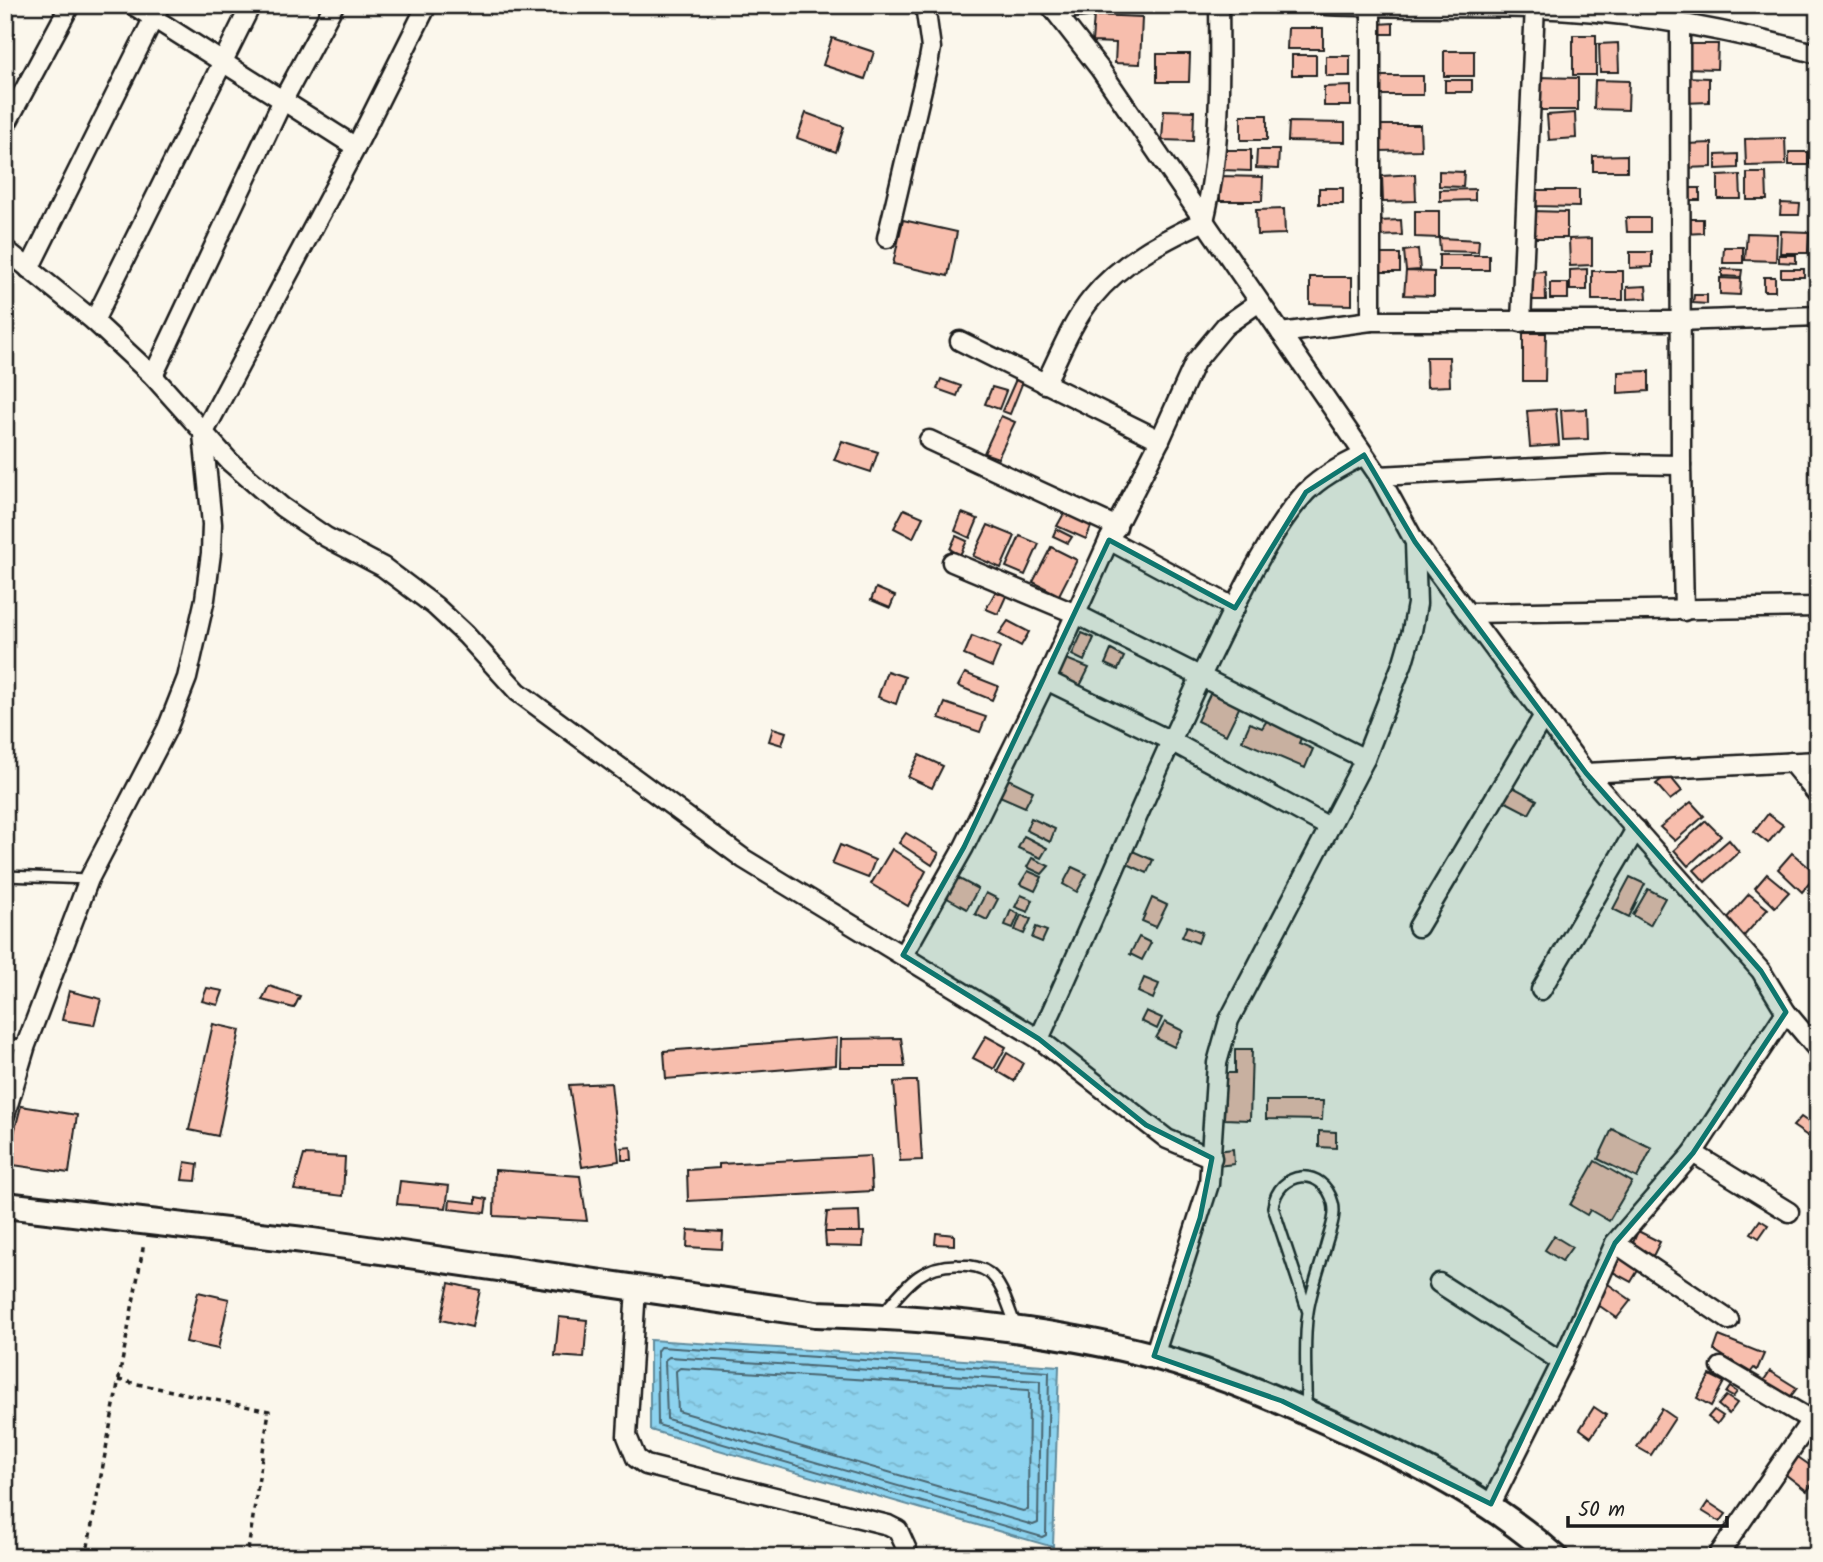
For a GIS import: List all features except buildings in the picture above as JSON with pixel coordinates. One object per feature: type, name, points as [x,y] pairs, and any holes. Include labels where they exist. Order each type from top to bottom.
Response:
[{"type":"main road","points":[[5,1205],[148,1220],[816,1314],[881,1316],[1018,1332],[1154,1356],[1306,1412],[1381,1446],[1491,1504],[1554,1556]]},
{"type":"street","points":[[5,126],[70,5]]},
{"type":"street","points":[[133,5],[156,12],[222,61],[356,147]]},
{"type":"street","points":[[94,321],[251,5]]},
{"type":"street","points":[[153,376],[283,100],[334,5]]},
{"type":"street","points":[[5,1115],[26,1045],[89,879],[167,729],[187,678],[205,599],[211,553],[212,524],[203,434],[356,147],[427,5]]},
{"type":"street","points":[[887,238],[929,59],[925,5]]},
{"type":"street","points":[[1052,7],[1101,5]]},
{"type":"street","points":[[1204,221],[1214,166],[1220,76],[1219,5]]},
{"type":"street","points":[[1326,5],[1535,7],[1680,23],[1764,39],[1818,54]]},
{"type":"street","points":[[1052,7],[1100,69],[1379,476],[1415,542],[1586,773],[1761,971],[1786,1012],[1818,1050]]},
{"type":"street","points":[[1371,321],[1380,7]]},
{"type":"street","points":[[1521,322],[1535,7]]},
{"type":"street","points":[[29,268],[156,12]]},
{"type":"street","points":[[1680,23],[1678,321],[1684,611]]},
{"type":"street","points":[[1045,384],[1091,299],[1120,268],[1158,242],[1204,221]]},
{"type":"street","points":[[5,249],[94,321],[153,376],[230,462],[282,507],[326,537],[383,567],[435,606],[466,635],[518,692],[744,859],[1039,1039],[1167,1139],[1212,1158]]},
{"type":"street","points":[[903,955],[964,847],[1046,680],[1195,362],[1225,326],[1259,302]]},
{"type":"street","points":[[1281,333],[1371,321],[1678,321],[1818,316]]},
{"type":"street","points":[[960,341],[1160,440]]},
{"type":"street","points":[[929,440],[1113,534],[1235,608]]},
{"type":"street","points":[[1039,1039],[1171,741],[1235,608],[1283,522],[1306,492],[1331,472],[1363,454]]},
{"type":"street","points":[[1379,476],[1613,464],[1681,466]]},
{"type":"street","points":[[1154,1356],[1200,1218],[1212,1158],[1212,1113],[1217,1063],[1229,1020],[1364,759],[1403,662],[1417,604],[1415,542]]},
{"type":"street","points":[[952,562],[1076,614],[1202,675],[1364,759]]},
{"type":"street","points":[[1469,613],[1818,607]]},
{"type":"street","points":[[1046,680],[1171,741],[1329,827]]},
{"type":"street","points":[[1418,927],[1544,717]]},
{"type":"street","points":[[1586,773],[1818,761]]},
{"type":"street","points":[[1791,762],[1818,795]]},
{"type":"street","points":[[1541,990],[1636,829]]},
{"type":"street","points":[[1491,1504],[1562,1362],[1615,1243],[1693,1153],[1786,1012]]},
{"type":"street","points":[[1693,1153],[1789,1212]]},
{"type":"street","points":[[1615,1243],[1730,1320]]},
{"type":"street","points":[[1439,1283],[1562,1362]]},
{"type":"street","points":[[636,1288],[627,1436],[636,1458],[646,1465],[888,1525],[904,1539],[907,1550],[902,1557]]},
{"type":"street","points":[[1717,1557],[1786,1453],[1815,1415],[1721,1367]]},
{"type":"lane","points":[[5,876],[89,879]]},
{"type":"lane","points":[[5,1044],[26,1045]]},
{"type":"lane","points":[[1306,1412],[1308,1312],[1335,1212],[1327,1188],[1306,1176],[1281,1185],[1275,1194],[1273,1208],[1308,1312]]},
{"type":"lane","points":[[881,1316],[914,1276],[944,1265],[972,1266],[988,1272],[997,1283],[1018,1332]]},
{"type":"path","points":[[86,1557],[148,1220]]},
{"type":"path","points":[[118,1380],[269,1411],[247,1557]]},
{"type":"highlighted area","points":[[1364,455],[1415,542],[1586,773],[1761,971],[1786,1012],[1693,1153],[1615,1243],[1491,1504],[1282,1401],[1154,1356],[1200,1218],[1212,1158],[1146,1125],[1039,1039],[903,955],[964,847],[1109,540],[1235,608],[1306,492]]},
{"type":"water","points":[[650,1340],[1059,1366],[1053,1547],[650,1430]]}]
